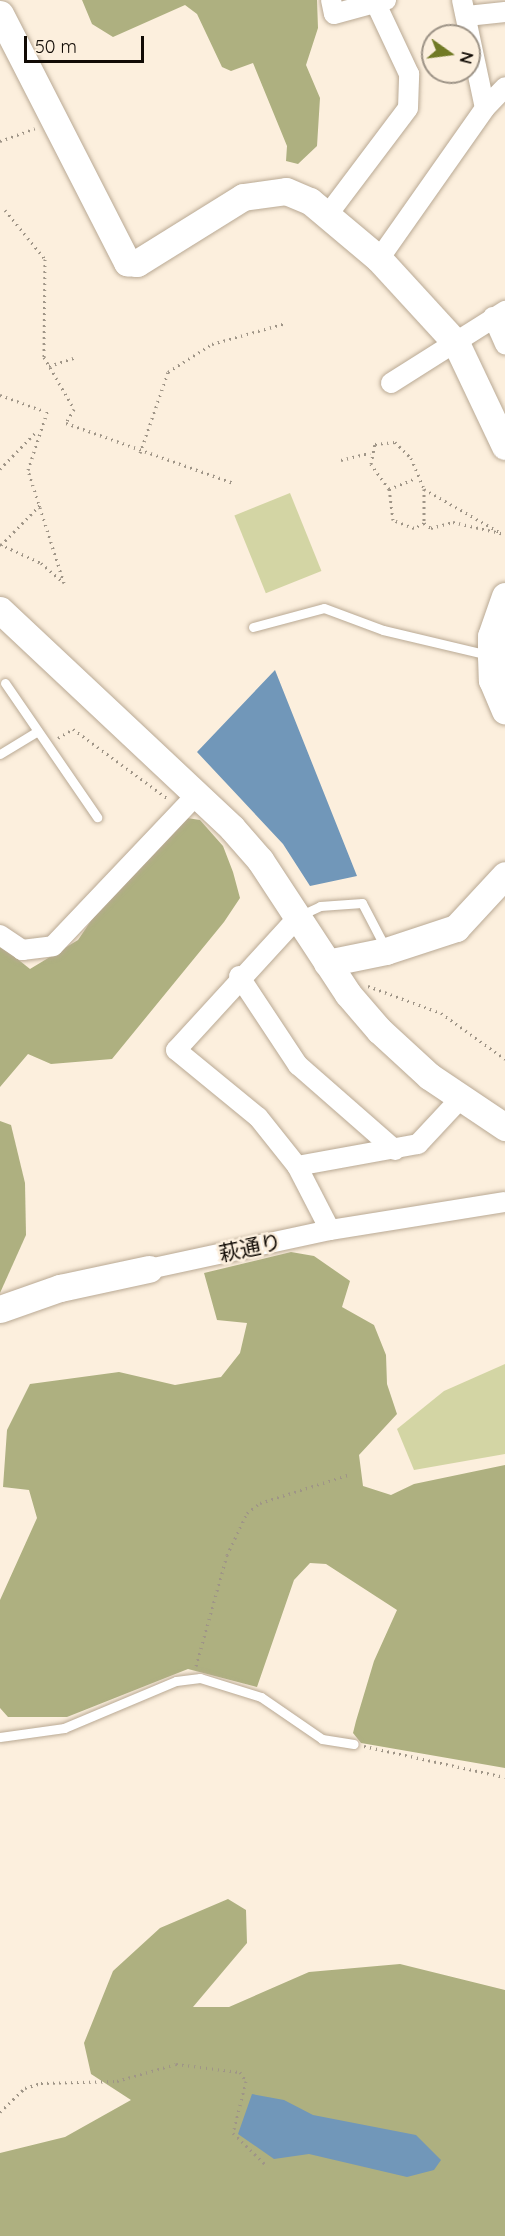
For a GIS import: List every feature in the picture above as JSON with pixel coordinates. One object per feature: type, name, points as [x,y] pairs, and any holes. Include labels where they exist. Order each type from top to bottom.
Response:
[{"type":"street","points":[[329,213],[408,108],[409,74],[381,2],[334,14],[332,0]]},
{"type":"street","points":[[485,108],[465,8],[505,12]]},
{"type":"street","points":[[0,14],[127,262],[137,263],[243,197],[262,191],[286,191],[329,213],[379,259],[456,343],[504,437]]},
{"type":"street","points":[[379,259],[485,108],[505,87]]},
{"type":"street","points":[[391,383],[499,314],[505,344]]},
{"type":"street","points":[[505,596],[492,680],[505,710]]},
{"type":"street","points":[[0,610],[198,793],[260,860],[299,916],[327,963],[379,1030],[460,1100],[505,1128]]},
{"type":"street","points":[[0,934],[22,950],[53,946],[198,793]]},
{"type":"street","points":[[327,963],[386,951],[456,928],[505,875]]},
{"type":"street","points":[[299,916],[239,976],[176,1050],[258,1117],[297,1166],[330,1230]]},
{"type":"street","points":[[239,976],[298,1065],[395,1150]]},
{"type":"street","points":[[297,1166],[418,1144],[460,1100]]},
{"type":"street","name":"萩通り","points":[[0,1309],[60,1288],[330,1230],[505,1202]]},
{"type":"lane","points":[[254,627],[324,608],[382,630],[496,645]]},
{"type":"lane","points":[[5,683],[97,817]]},
{"type":"lane","points":[[0,754],[38,730]]},
{"type":"lane","points":[[299,916],[320,906],[362,903],[386,951]]},
{"type":"lane","points":[[0,1737],[64,1728],[192,1679],[261,1697],[322,1739],[354,1744]]},
{"type":"path","points":[[0,141],[41,125]]},
{"type":"path","points":[[5,210],[45,259],[42,339],[48,367],[74,408],[66,423],[140,453],[234,483]]},
{"type":"path","points":[[140,453],[168,372],[212,344],[286,323]]},
{"type":"path","points":[[48,367],[76,357]]},
{"type":"path","points":[[0,395],[46,410],[38,430],[28,470],[40,506],[64,583],[41,563],[1,544],[40,506]]},
{"type":"path","points":[[0,469],[38,430]]},
{"type":"path","points":[[341,460],[370,453],[381,440],[395,442],[411,458],[416,478],[423,489],[503,533]]},
{"type":"path","points":[[370,453],[377,479],[389,489],[393,520],[414,528],[424,523]]},
{"type":"path","points":[[389,489],[416,478]]},
{"type":"path","points":[[423,489],[424,523]]},
{"type":"path","points":[[424,523],[432,528],[453,522],[503,533]]},
{"type":"path","points":[[49,744],[73,729],[171,800]]},
{"type":"path","points":[[360,984],[441,1013],[505,1059]]},
{"type":"path","points":[[192,1679],[227,1556],[248,1513],[260,1503],[348,1475]]},
{"type":"path","points":[[354,1744],[505,1777]]},
{"type":"path","points":[[0,2112],[25,2088],[41,2083],[117,2081],[176,2064],[240,2072],[246,2081],[233,2133],[265,2164]]},
{"type":"green space","points":[[82,0],[317,0],[318,28],[306,65],[320,98],[317,146],[298,164],[286,161],[287,146],[253,63],[231,71],[222,67],[197,14],[185,5],[113,37],[92,24]]},
{"type":"green space","points":[[290,493],[321,571],[266,593],[234,515]]},
{"type":"green space","points":[[187,818],[200,820],[223,846],[233,872],[240,898],[224,922],[112,1059],[51,1064],[28,1054],[0,1087],[0,945],[30,969],[78,940],[111,891]]},
{"type":"green space","points":[[0,1121],[11,1125],[25,1183],[26,1235],[0,1293]]},
{"type":"green space","points":[[291,1252],[314,1256],[350,1281],[342,1307],[374,1325],[386,1355],[387,1384],[397,1414],[359,1455],[363,1486],[391,1495],[414,1484],[505,1465],[505,1768],[361,1743],[353,1733],[356,1721],[374,1661],[397,1610],[326,1564],[310,1563],[294,1580],[257,1687],[188,1669],[67,1717],[8,1717],[0,1708],[0,1600],[37,1518],[29,1490],[3,1487],[7,1430],[30,1384],[119,1372],[175,1385],[221,1377],[240,1353],[247,1323],[217,1320],[204,1273]]},
{"type":"green space","points":[[505,1364],[505,1454],[414,1470],[397,1429],[444,1391]]},
{"type":"green space","points":[[228,1899],[246,1910],[247,1943],[193,2007],[229,2007],[309,1972],[400,1964],[505,1990],[505,2236],[0,2236],[0,2153],[65,2137],[131,2100],[91,2074],[84,2043],[113,1971],[160,1928]]},
{"type":"water","points":[[275,670],[357,876],[310,886],[283,844],[197,752]]},
{"type":"water","points":[[252,2094],[284,2100],[313,2115],[416,2135],[441,2160],[434,2170],[407,2177],[309,2154],[274,2159],[238,2134]]}]
